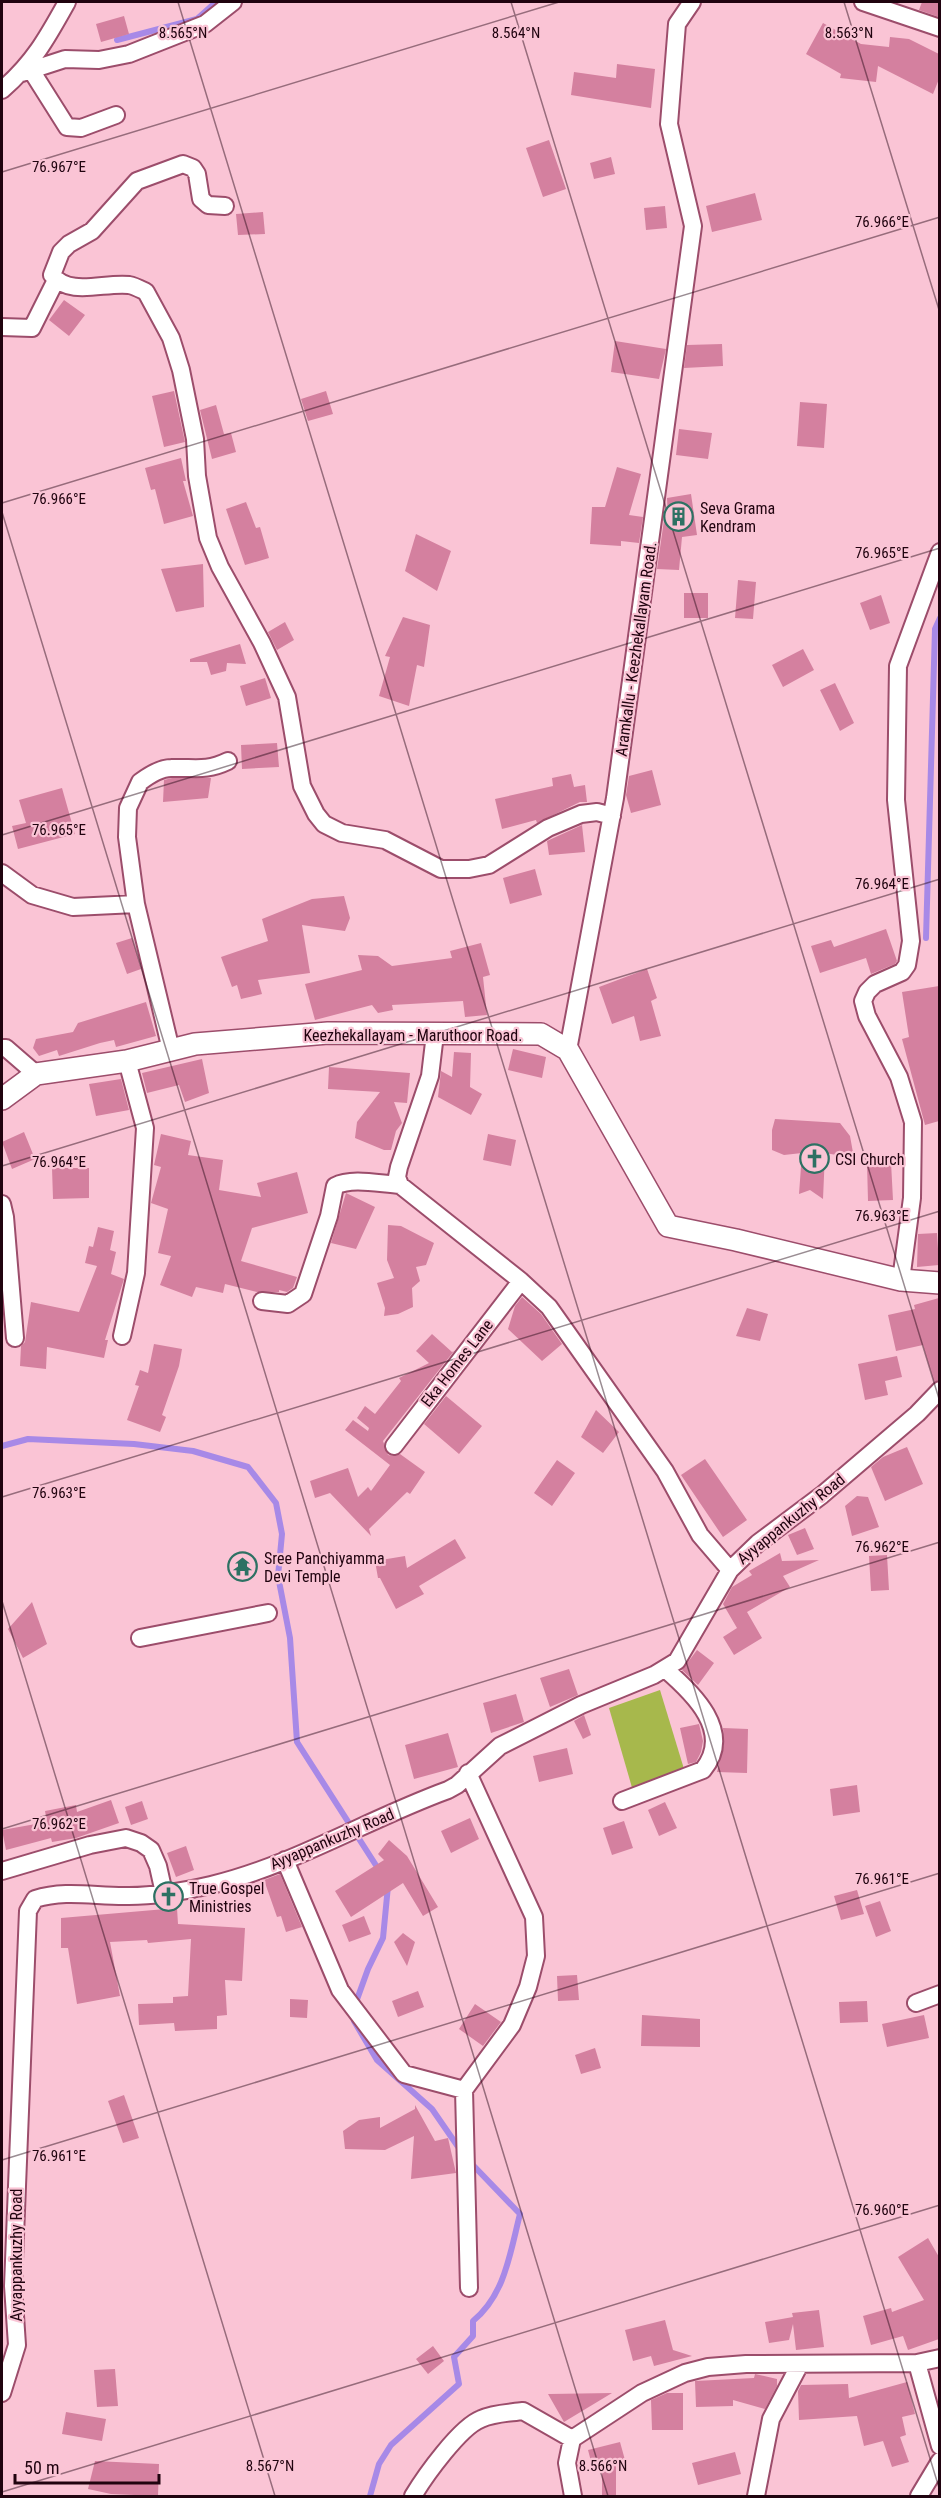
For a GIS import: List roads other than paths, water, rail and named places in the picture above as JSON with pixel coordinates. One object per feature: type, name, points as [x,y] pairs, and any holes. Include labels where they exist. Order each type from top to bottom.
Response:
[{"type":"street","points":[[2,90],[26,71],[67,2]]},
{"type":"street","points":[[26,71],[65,59],[99,60],[129,54],[205,24],[233,2]]},
{"type":"street","name":"Aramkallu - Keezhekallayam Road.","points":[[568,1050],[612,816],[693,226],[669,124],[677,24],[692,2]]},
{"type":"street","points":[[863,2],[939,28]]},
{"type":"street","points":[[26,71],[68,127],[81,128],[116,115]]},
{"type":"street","points":[[225,206],[208,205],[201,199],[197,174],[193,168],[183,164],[141,179],[129,189],[92,231],[69,244],[61,252],[52,274],[56,280],[75,287],[127,285],[146,292],[171,338],[181,370],[195,439],[197,476],[208,538],[220,567],[262,644],[287,698],[302,786],[316,814],[324,824],[342,833],[385,840],[441,869],[469,869],[489,865],[548,828],[581,814],[597,812],[612,816]]},
{"type":"street","points":[[2,327],[32,328],[56,280]]},
{"type":"street","points":[[900,1280],[912,1198],[913,1122],[899,1077],[867,1016],[863,1001],[867,992],[875,984],[902,972],[909,959],[911,942],[896,800],[898,666],[939,552]]},
{"type":"street","points":[[171,1050],[136,904],[128,837],[128,808],[140,782],[169,767],[195,770],[214,768],[228,761]]},
{"type":"street","points":[[2,873],[32,895],[73,907],[136,904]]},
{"type":"street","name":"Keezhekallayam - Maruthoor Road.","points":[[2,1099],[36,1074],[127,1061],[195,1044],[328,1034],[541,1034],[568,1050],[669,1226],[900,1280],[939,1283]]},
{"type":"street","points":[[400,1185],[399,1167],[430,1076],[435,1034]]},
{"type":"street","points":[[2,1048],[6,1048],[36,1074]]},
{"type":"street","points":[[122,1336],[136,1273],[145,1128],[127,1061]]},
{"type":"street","points":[[262,1301],[288,1304],[303,1294],[328,1216],[335,1186],[342,1183],[360,1182],[400,1185],[521,1281],[549,1307],[665,1471],[700,1535],[730,1570]]},
{"type":"street","points":[[2,1204],[15,1338]]},
{"type":"street","name":"Eka Homes Lane","points":[[394,1446],[521,1281]]},
{"type":"street","name":"Ayyappankuzhy Road","points":[[9,2348],[7,2286],[28,1911],[34,1899],[54,1893],[130,1896],[164,1893],[212,1885],[285,1860],[448,1790],[457,1785],[500,1746],[581,1705],[665,1669],[677,1661],[730,1570],[758,1543],[822,1495],[917,1414],[939,1390]]},
{"type":"street","points":[[140,1638],[268,1613]]},
{"type":"street","points":[[622,1801],[703,1770],[711,1760],[714,1747],[712,1731],[705,1712],[690,1690],[665,1669]]},
{"type":"street","points":[[468,1773],[534,1917],[536,1956],[528,1987],[512,2025],[464,2090],[469,2289]]},
{"type":"street","points":[[2,1871],[90,1845],[126,1838],[141,1843],[151,1850],[158,1866],[164,1893]]},
{"type":"street","points":[[285,1860],[340,1990],[404,2074],[464,2090]]},
{"type":"street","points":[[916,2003],[939,1994]]},
{"type":"street","points":[[2,2393],[9,2348]]},
{"type":"street","points":[[573,2496],[567,2463],[572,2439],[642,2394],[686,2373],[708,2367],[917,2363],[939,2358]]},
{"type":"street","points":[[917,2363],[939,2446]]},
{"type":"street","points":[[756,2496],[771,2419],[800,2364]]},
{"type":"street","points":[[413,2496],[423,2480],[466,2428],[480,2419],[523,2411],[572,2439]]},
{"type":"street","points":[[919,2496],[939,2461]]},
{"type":"waterway","points":[[117,40],[197,19],[216,2]]},
{"type":"waterway","points":[[926,938],[935,629],[940,618]]},
{"type":"waterway","points":[[2,1446],[28,1439],[134,1444],[193,1451],[248,1467],[276,1503],[282,1534],[278,1576],[290,1638],[297,1742],[379,1870]]},
{"type":"waterway","points":[[355,2005],[368,1969],[383,1938],[388,1886]]},
{"type":"waterway","points":[[354,2021],[377,2060],[432,2109],[461,2151]]},
{"type":"waterway","points":[[370,2496],[379,2464],[391,2445],[459,2384],[454,2357],[473,2336],[473,2321],[492,2299],[505,2272],[520,2214],[469,2161]]},
{"type":"place","name":"Seva Grama Kendram","points":[[679,517]]},
{"type":"place","name":"CSI Church","points":[[814,1159]]},
{"type":"place","name":"Sree Panchiyamma Devi Temple","points":[[243,1567]]},
{"type":"place","name":"True Gospel Ministries","points":[[168,1897]]}]
